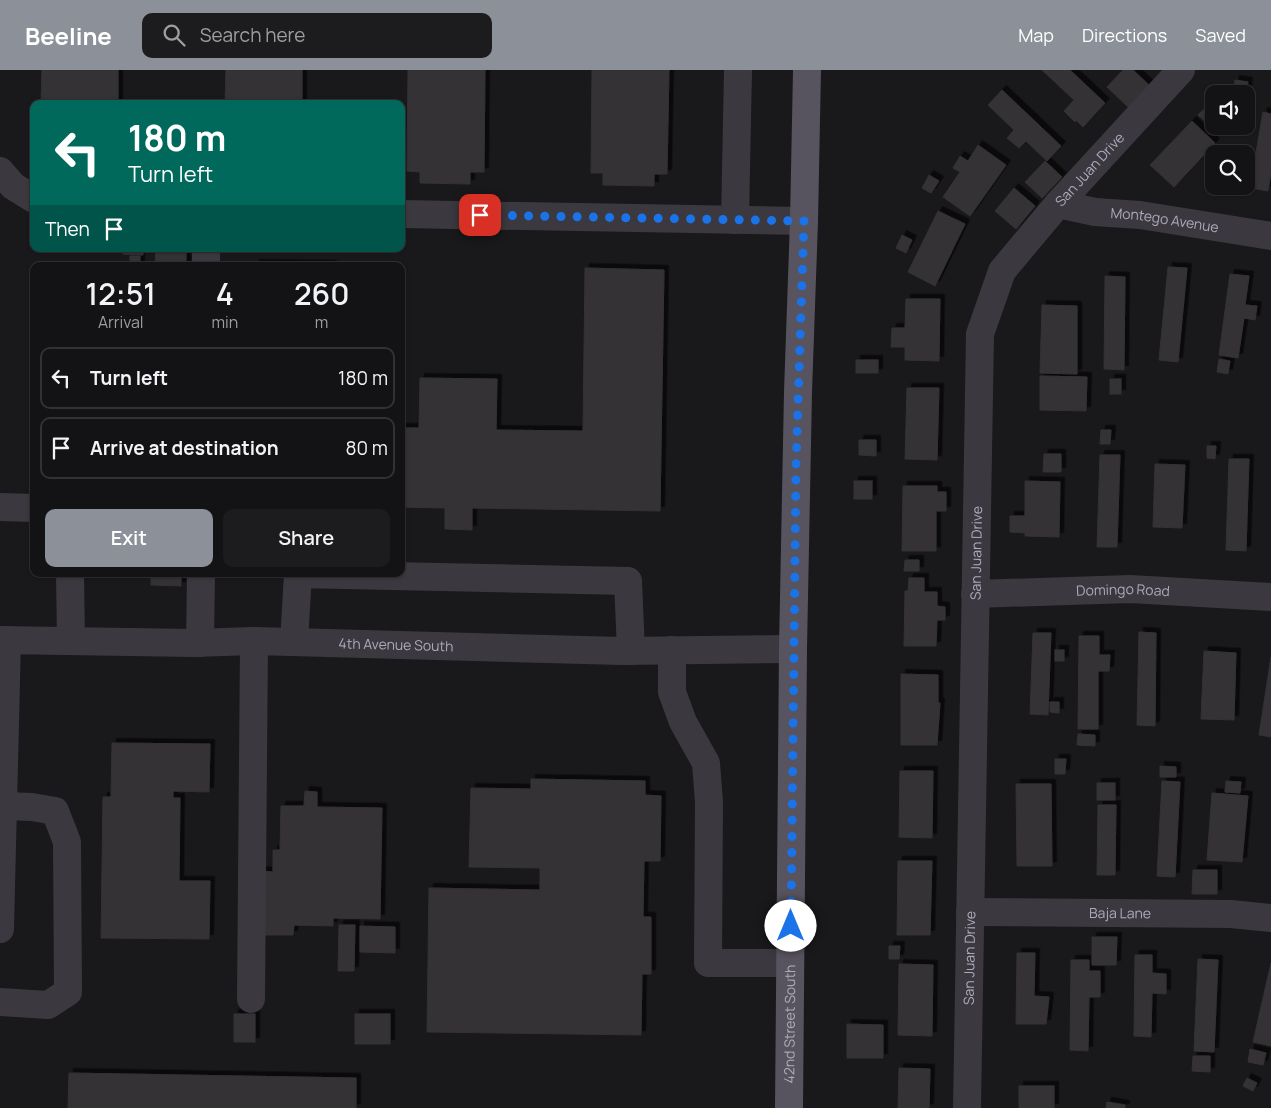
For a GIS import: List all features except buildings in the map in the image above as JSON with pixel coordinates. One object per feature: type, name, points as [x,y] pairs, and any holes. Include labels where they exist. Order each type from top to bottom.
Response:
[{"type":"main road","name":"42nd Street South","points":[[789,1108],[793,649],[806,70]]},
{"type":"street","points":[[735,220],[738,70]]},
{"type":"street","name":"San Juan Drive","points":[[967,1108],[980,334],[1002,271],[1058,204],[1181,70]]},
{"type":"street","points":[[0,171],[13,186],[30,197]]},
{"type":"street","name":"Montego Avenue","points":[[1058,204],[1095,212],[1140,215],[1271,236]]},
{"type":"street","points":[[405,214],[804,221]]},
{"type":"street","points":[[0,507],[30,508]]},
{"type":"street","points":[[405,576],[628,581],[631,651]]},
{"type":"street","points":[[70,577],[71,641]]},
{"type":"street","points":[[200,643],[201,577]]},
{"type":"street","points":[[294,642],[298,577]]},
{"type":"street","name":"Domingo Road","points":[[975,594],[1130,589],[1271,596]]},
{"type":"street","points":[[0,929],[3,806],[3,640]]},
{"type":"street","name":"4th Avenue South","points":[[3,640],[200,643],[254,641],[631,651],[793,649]]},
{"type":"street","points":[[251,999],[254,641]]},
{"type":"street","points":[[672,650],[672,692],[683,722],[706,763],[709,802],[708,963],[790,963]]},
{"type":"street","points":[[0,1002],[48,1005],[68,992],[67,842],[55,811],[32,807],[3,806]]},
{"type":"street","name":"Baja Lane","points":[[970,912],[1231,914],[1271,918]]},
{"type":"route","points":[[480,215],[804,221],[796,466],[791,926]]}]
